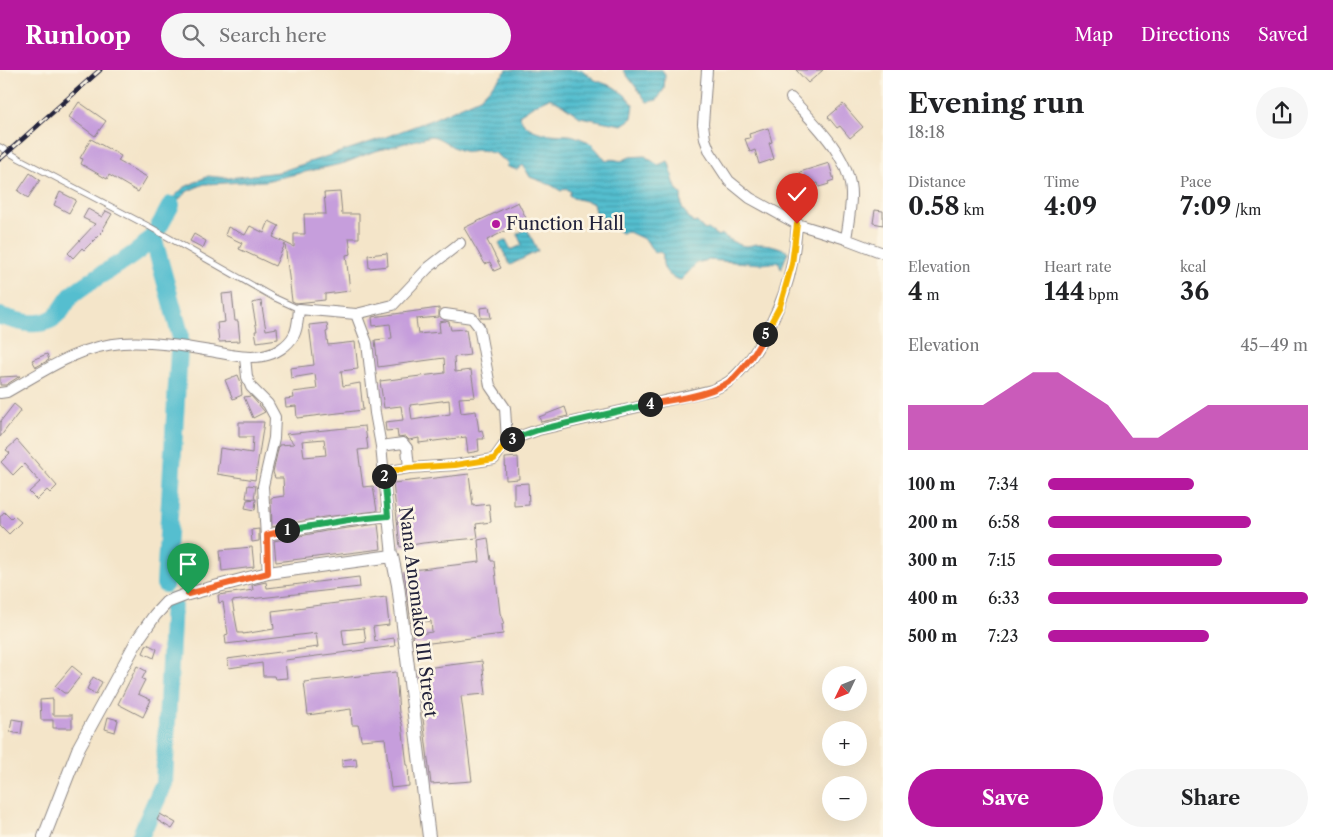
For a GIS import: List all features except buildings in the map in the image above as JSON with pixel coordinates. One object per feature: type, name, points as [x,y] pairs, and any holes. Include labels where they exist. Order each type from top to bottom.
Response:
[{"type":"street","points":[[707,70],[702,124],[705,139],[714,160],[729,181],[750,198],[797,224],[846,238],[883,253]]},
{"type":"street","points":[[791,98],[839,154],[848,173],[852,195],[846,238]]},
{"type":"street","points":[[384,472],[494,459],[507,441],[558,425],[712,390],[733,378],[762,340],[780,306],[792,264],[797,224]]},
{"type":"street","points":[[0,404],[4,393],[77,353],[98,347],[122,343],[143,343],[178,346],[245,357],[265,356],[282,348],[294,334],[299,309],[356,314],[393,305],[428,268],[460,243]]},
{"type":"street","name":"Nana Anomako III Street","points":[[356,314],[367,343],[381,446],[392,556],[398,585],[429,837]]},
{"type":"street","points":[[445,314],[472,318],[478,327],[490,386],[505,408],[507,441]]},
{"type":"street","points":[[245,357],[246,377],[250,387],[268,404],[275,417],[274,438],[263,486],[268,573]]},
{"type":"street","points":[[381,446],[403,443],[406,445],[409,468]]},
{"type":"street","points":[[267,535],[325,524],[388,516]]},
{"type":"street","points":[[44,837],[79,747],[138,640],[159,609],[167,602],[188,594],[268,573],[392,556]]},
{"type":"lane","points":[[0,147],[150,227],[272,297],[299,309]]},
{"type":"water","points":[[507,70],[582,70],[595,80],[614,87],[634,105],[632,118],[622,125],[580,117],[549,98],[519,115],[523,122],[533,130],[546,134],[573,136],[587,141],[606,161],[612,159],[621,161],[630,157],[645,156],[658,165],[668,161],[674,183],[681,194],[682,208],[693,223],[697,222],[705,230],[708,229],[718,236],[721,234],[733,242],[742,245],[766,244],[785,250],[788,252],[781,269],[779,262],[762,264],[708,260],[697,263],[681,280],[676,279],[666,272],[663,264],[663,255],[660,252],[654,253],[646,240],[629,232],[621,233],[595,212],[593,203],[573,198],[569,195],[571,192],[566,188],[561,191],[530,177],[523,165],[517,170],[506,166],[508,164],[505,160],[495,153],[479,150],[463,151],[439,138],[431,136],[372,152],[345,163],[265,181],[204,184],[188,191],[178,200],[162,227],[154,223],[171,200],[183,188],[208,176],[229,178],[279,172],[383,138],[431,120],[480,98]]},
{"type":"water","points":[[623,70],[662,70],[665,74],[664,89],[657,100],[647,102]]},
{"type":"water","points":[[527,229],[538,251],[510,265],[499,243],[506,240],[511,250],[522,245],[517,234]]},
{"type":"waterway","points":[[0,316],[19,322],[33,323],[46,322],[52,319],[61,311],[74,293],[123,262],[149,241],[171,205]]},
{"type":"waterway","points":[[153,237],[180,334],[165,584]]},
{"type":"waterway","points":[[140,837],[164,783],[173,602]]},
{"type":"railway","points":[[0,159],[100,70]]},
{"type":"place","name":"Function Hall","points":[[496,224]]},
{"type":"route","points":[[188,594],[268,573],[267,535],[348,520],[388,516],[384,472],[494,459],[507,441],[538,430],[712,390],[723,385],[733,378],[762,340],[780,306],[792,264],[797,224]]}]
